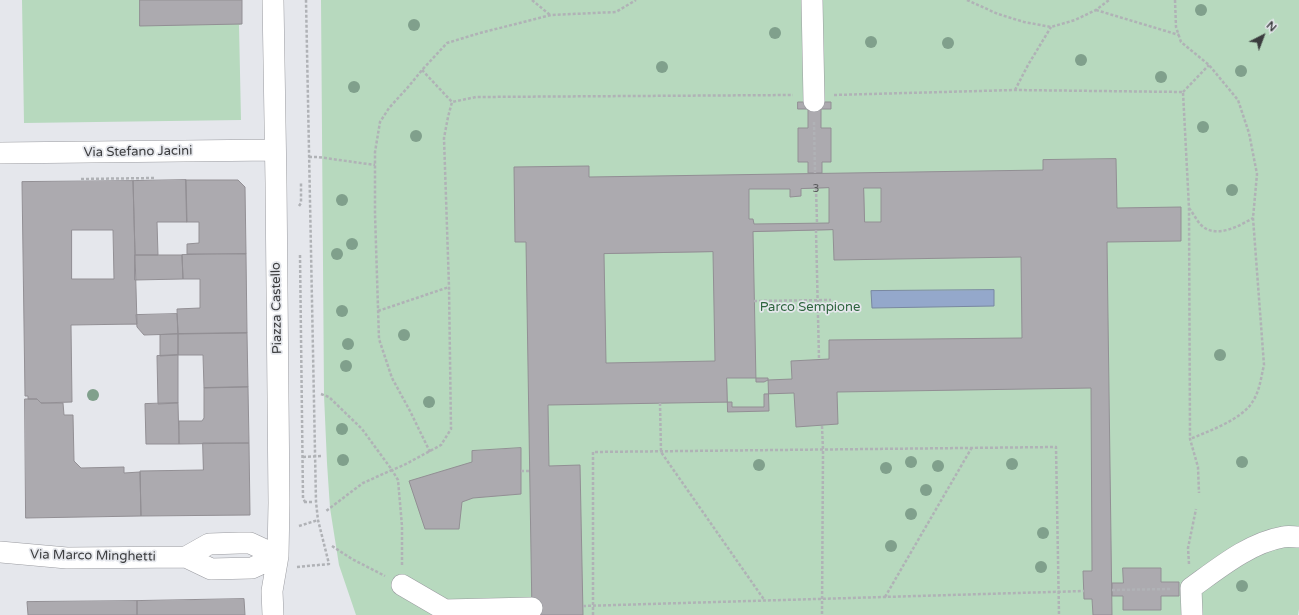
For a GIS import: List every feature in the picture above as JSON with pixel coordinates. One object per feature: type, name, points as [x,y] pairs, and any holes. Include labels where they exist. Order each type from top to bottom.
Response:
[{"type":"street","name":"Piazza Castello","points":[[272,0],[279,503],[279,562],[272,591],[273,615]]},
{"type":"street","points":[[812,0],[814,98]]},
{"type":"street","name":"Via Stefano Jacini","points":[[0,153],[275,150]]},
{"type":"street","points":[[1192,615],[1181,588],[1260,544],[1285,536],[1299,537]]},
{"type":"street","name":"Via Marco Minghetti","points":[[0,552],[67,558],[186,557],[209,544],[250,543],[279,562]]},
{"type":"street","points":[[279,562],[284,615]]},
{"type":"street","points":[[402,585],[445,613],[532,608]]},
{"type":"path","points":[[279,562],[329,564],[318,520],[315,456],[306,0]]},
{"type":"path","points":[[532,0],[551,15]]},
{"type":"path","points":[[430,452],[392,378],[379,339],[374,152],[380,122],[389,108],[447,43],[551,15],[616,12],[636,0]]},
{"type":"path","points":[[966,0],[998,14],[1024,22],[1052,27],[1075,20],[1096,10],[1109,0]]},
{"type":"path","points":[[1175,0],[1176,27],[1181,42],[1208,65],[1238,100],[1249,133],[1257,174],[1253,218],[1264,365],[1260,385],[1253,402],[1240,414],[1220,426],[1190,439]]},
{"type":"path","points":[[1096,10],[1179,35]]},
{"type":"path","points":[[1015,90],[1028,65],[1052,27]]},
{"type":"path","points":[[1199,493],[1198,467],[1190,439],[1189,208],[1183,92],[1208,65]]},
{"type":"path","points":[[422,70],[452,102]]},
{"type":"path","points":[[452,102],[476,97],[814,98],[1015,90],[1183,92]]},
{"type":"path","points":[[814,98],[815,173]]},
{"type":"path","points":[[326,511],[363,483],[430,452],[441,445],[450,429],[449,287],[444,138],[452,102]]},
{"type":"path","points":[[310,157],[375,166]]},
{"type":"path","points":[[80,179],[155,178]]},
{"type":"path","points":[[299,213],[299,205],[301,203],[300,183]]},
{"type":"path","points":[[816,189],[816,223]]},
{"type":"path","points":[[1189,208],[1201,225],[1210,230],[1225,231],[1237,228],[1253,218]]},
{"type":"path","points":[[816,230],[819,359]]},
{"type":"path","points":[[300,252],[303,498],[305,502]]},
{"type":"path","points":[[378,311],[449,287]]},
{"type":"path","points":[[754,301],[831,300]]},
{"type":"path","points":[[321,394],[329,397],[362,429],[398,480],[402,526],[402,585],[352,559],[332,546]]},
{"type":"path","points":[[660,403],[662,452],[765,601]]},
{"type":"path","points":[[822,426],[824,450],[822,615]]},
{"type":"path","points":[[593,615],[592,452],[1056,447],[1058,615]]},
{"type":"path","points":[[885,597],[971,448]]},
{"type":"path","points":[[303,457],[323,456]]},
{"type":"path","points":[[521,471],[530,471]]},
{"type":"path","points":[[299,502],[312,502]]},
{"type":"path","points":[[1112,590],[1181,588],[1196,509]]},
{"type":"path","points":[[583,606],[1084,591]]},
{"type":"green space","points":[[22,0],[242,0],[242,24],[239,25],[241,120],[24,123]]},
{"type":"green space","name":"Parco Sempione","points":[[321,0],[1299,0],[1298,615],[356,615],[339,565],[330,508],[327,463],[324,395]]},
{"type":"water","points":[[994,290],[994,306],[872,308],[871,291]]},
{"type":"building","points":[[140,0],[242,0],[242,24],[140,26]]},
{"type":"building","points":[[798,102],[831,102],[831,109],[821,109],[821,128],[831,128],[831,162],[822,162],[822,173],[808,173],[808,162],[798,162],[798,128],[808,128],[808,109],[798,109]]},
{"type":"building","points":[[1116,159],[1117,208],[1181,207],[1181,241],[1107,242],[1112,615],[1093,615],[1092,599],[1084,599],[1083,571],[1092,571],[1091,388],[837,392],[838,424],[796,427],[794,393],[764,394],[764,407],[732,407],[732,402],[548,405],[549,466],[580,465],[583,615],[532,615],[526,242],[515,242],[514,167],[589,166],[589,177],[1043,170],[1043,160]],"holes":[[[829,188],[829,223],[754,224],[753,219],[749,219],[749,189],[790,189],[790,197],[801,196],[801,189]],[[864,188],[881,188],[881,222],[865,222]],[[833,230],[834,260],[1021,257],[1022,338],[829,340],[829,359],[791,361],[792,379],[756,382],[753,232]],[[713,252],[715,361],[606,363],[604,254]]]},
{"type":"building","points":[[186,180],[187,222],[157,222],[158,255],[135,255],[133,181]]},
{"type":"building","points":[[186,180],[238,180],[245,187],[246,254],[187,254],[187,244],[199,243],[199,222],[187,222]]},
{"type":"building","points":[[133,181],[137,324],[71,325],[72,402],[41,403],[37,399],[28,399],[28,396],[25,396],[22,182]],"holes":[[[72,230],[113,230],[114,279],[72,279]]]},
{"type":"building","points":[[246,254],[247,333],[178,334],[177,309],[200,308],[200,279],[183,279],[182,255]]},
{"type":"building","points":[[135,255],[182,255],[183,279],[135,280]]},
{"type":"building","points":[[177,314],[178,334],[144,335],[137,327],[136,315]]},
{"type":"building","points":[[247,333],[248,387],[204,388],[203,355],[178,355],[178,334]]},
{"type":"building","points":[[178,334],[178,355],[160,356],[160,335]]},
{"type":"building","points":[[178,355],[178,403],[158,404],[157,356]]},
{"type":"building","points":[[727,378],[768,378],[769,411],[728,412]]},
{"type":"building","points":[[248,387],[249,443],[179,444],[179,421],[202,421],[204,418],[204,388]]},
{"type":"building","points":[[25,399],[37,399],[41,403],[63,403],[64,415],[73,415],[74,461],[81,468],[124,467],[124,473],[140,472],[141,516],[26,518]]},
{"type":"building","points":[[178,403],[179,444],[146,444],[145,404]]},
{"type":"building","points":[[203,443],[249,443],[250,515],[141,516],[140,471],[203,470]]},
{"type":"building","points":[[521,448],[521,494],[473,498],[462,502],[459,529],[425,529],[409,481],[472,462],[472,451]]},
{"type":"building","points":[[1123,568],[1161,568],[1161,582],[1179,582],[1179,596],[1161,596],[1161,610],[1123,610],[1123,596],[1112,596],[1112,583],[1123,583]]},
{"type":"building","points":[[244,599],[245,615],[137,615],[137,601]]},
{"type":"building","points":[[137,601],[137,615],[28,615],[27,602]]}]
